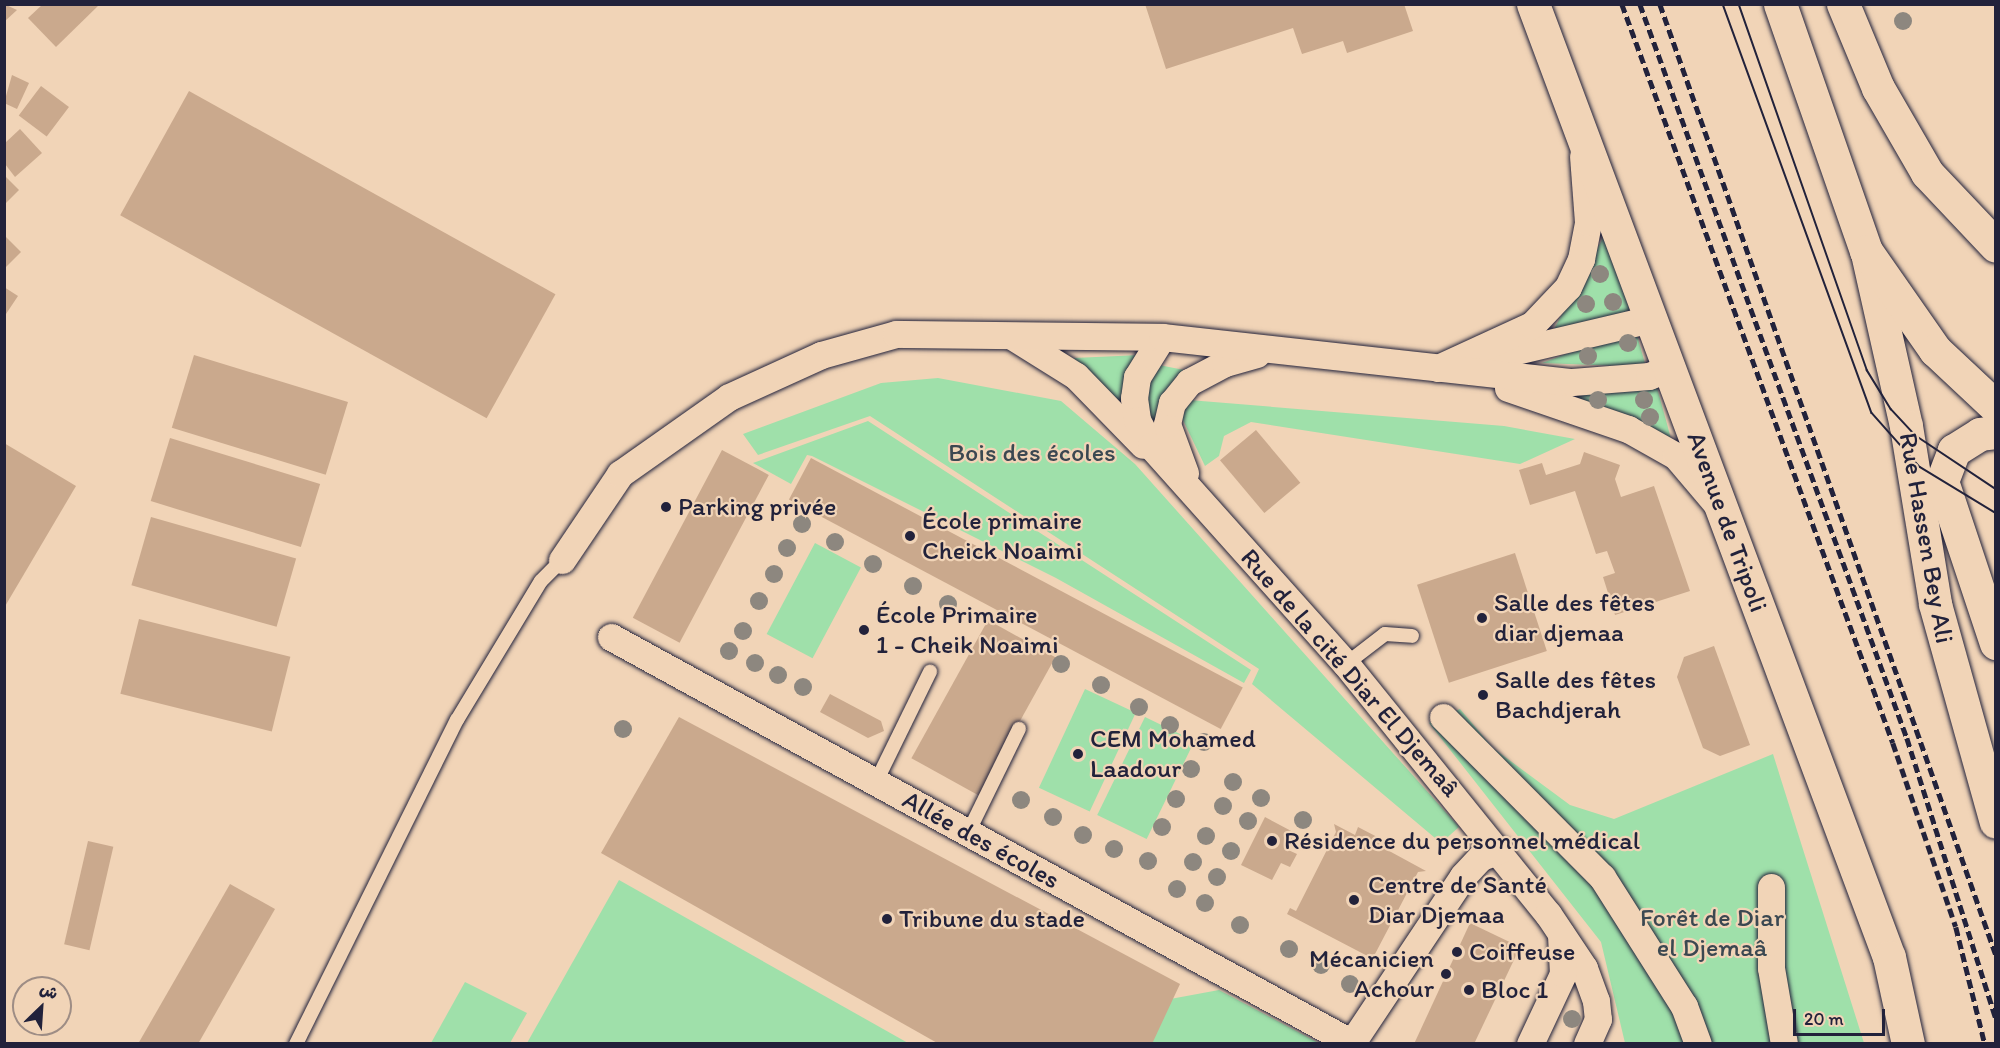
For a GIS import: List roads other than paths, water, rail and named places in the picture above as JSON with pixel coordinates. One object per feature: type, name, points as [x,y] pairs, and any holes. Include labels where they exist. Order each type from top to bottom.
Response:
[{"type":"main road","name":"Avenue de Tripoli","points":[[1533,4],[1889,957],[1908,1044]]},
{"type":"main road","points":[[1780,4],[1866,251],[1935,350],[1995,407]]},
{"type":"main road","points":[[1843,4],[1900,130],[1968,222],[1995,246]]},
{"type":"main road","name":"Rue Hassen Bey Ali","points":[[1866,251],[1906,426],[1935,604],[1995,822]]},
{"type":"main road","name":"Rue Hassen Bey Ali","points":[[1995,432],[1980,434],[1954,450],[1942,481],[1995,643]]},
{"type":"street","points":[[1438,368],[1532,325],[1568,287],[1581,259],[1588,222],[1582,134]]},
{"type":"street","points":[[1438,368],[1651,319]]},
{"type":"street","points":[[562,560],[620,474],[729,397],[821,355],[896,334],[1162,337]]},
{"type":"street","points":[[1010,335],[1076,376],[1198,498]]},
{"type":"street","name":"Rue de la cité Diar El Djemaâ","points":[[1438,368],[1267,351],[1162,337],[1137,377],[1137,420],[1151,446],[1346,664],[1500,850],[1561,934],[1584,968],[1596,1001],[1598,1019],[1587,1044]]},
{"type":"street","name":"Rue de la cité Diar El Djemaâ","points":[[1198,498],[1173,452],[1167,424],[1172,403],[1188,382],[1225,363],[1267,351]]},
{"type":"street","points":[[1438,368],[1572,382],[1648,376],[1669,368]]},
{"type":"street","points":[[1438,368],[1628,429],[1676,456],[1723,512]]},
{"type":"street","name":"Allée des écoles","points":[[611,637],[1352,1043]]},
{"type":"street","points":[[1443,717],[1602,877],[1684,1006],[1698,1044]]},
{"type":"street","points":[[1352,1043],[1463,876],[1481,857],[1500,850]]},
{"type":"street","points":[[1772,887],[1771,968],[1784,1044]]},
{"type":"street","points":[[1530,1044],[1563,974],[1561,934]]},
{"type":"lane","points":[[296,1044],[457,720],[541,581],[562,560]]},
{"type":"lane","points":[[1346,664],[1385,634],[1412,636]]},
{"type":"lane","points":[[876,782],[930,672]]},
{"type":"lane","points":[[968,833],[1019,729]]},
{"type":"tram line","points":[[1723,4],[1872,413],[1920,467],[1996,513]]},
{"type":"tram line","points":[[1739,4],[1867,370],[1891,409],[1915,435],[1996,489]]},
{"type":"railway","points":[[1622,4],[1893,743],[1956,927],[1985,1044]]},
{"type":"railway","points":[[1640,4],[1907,738],[1996,1019]]},
{"type":"railway","points":[[1660,4],[1996,955]]},
{"type":"place","name":"Parking privée","points":[[666,507]]},
{"type":"place","name":"École primaire Cheick Noaimi","points":[[910,536]]},
{"type":"place","name":"Salle des fêtes diar djemaa","points":[[1482,618]]},
{"type":"place","name":"École Primaire 1 - Cheik Noaimi","points":[[864,630]]},
{"type":"place","name":"Salle des fêtes Bachdjerah","points":[[1483,695]]},
{"type":"place","name":"CEM Mohamed Laadour","points":[[1078,754]]},
{"type":"place","name":"Résidence du personnel médical","points":[[1272,841]]},
{"type":"place","name":"Centre de Santé Diar Djemaa","points":[[1354,900]]},
{"type":"place","name":"Tribune du stade","points":[[887,919]]},
{"type":"place","name":"Coiffeuse","points":[[1457,952]]},
{"type":"place","name":"Mécanicien Achour","points":[[1446,974]]},
{"type":"place","name":"Bloc 1","points":[[1469,990]]},
{"type":"park label","name":"Bois des écoles","points":[[1032,453]]},
{"type":"park label","name":"Forêt de Diar el Djemaâ","points":[[1712,933]]}]
